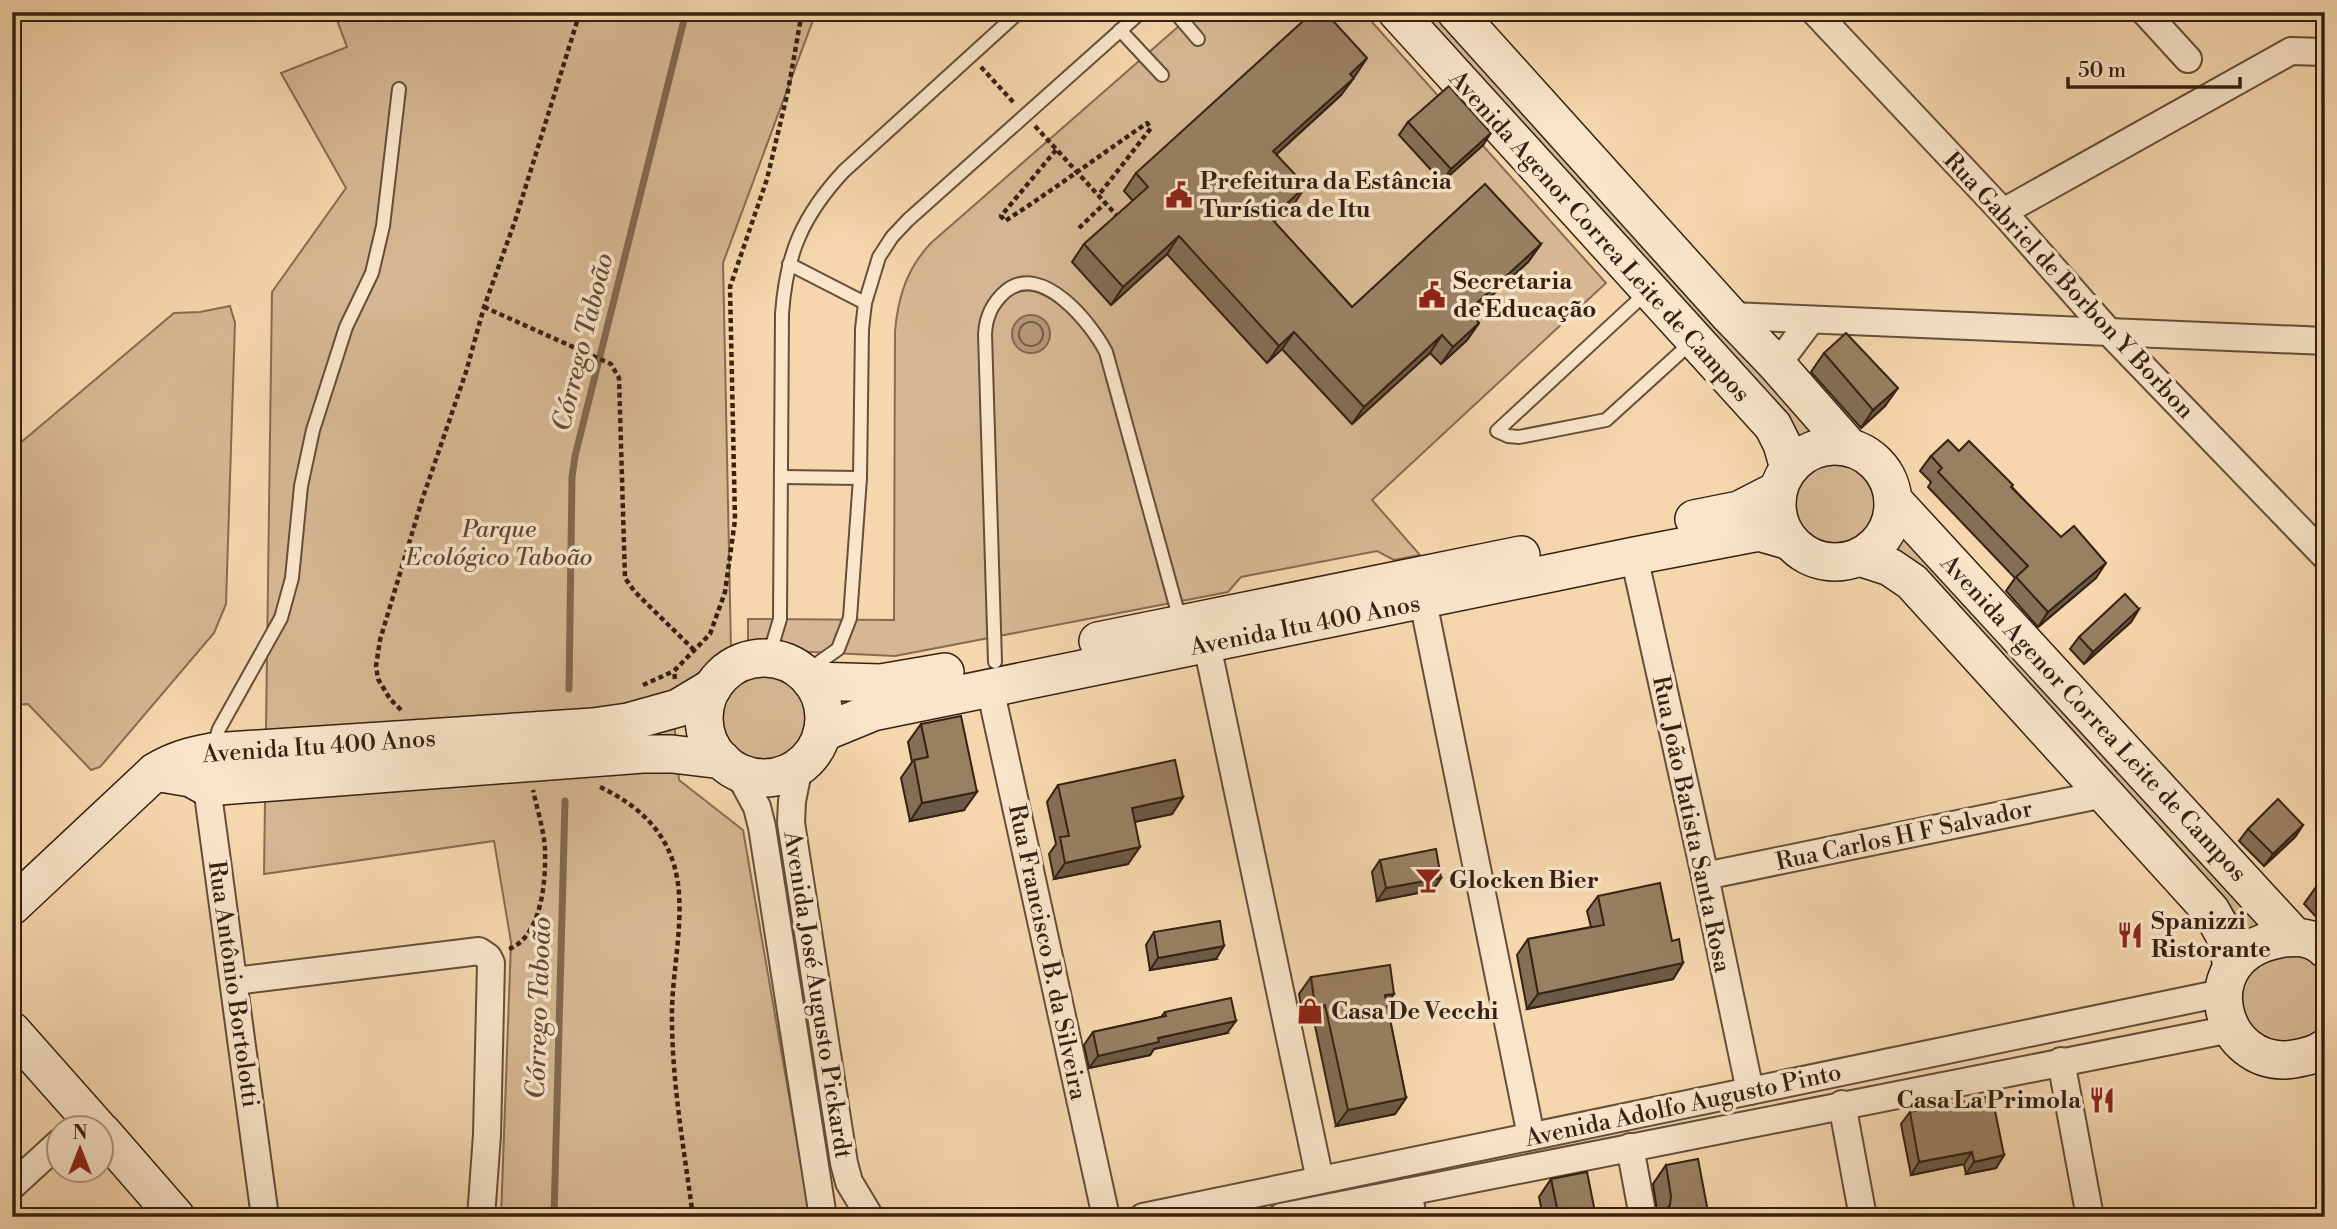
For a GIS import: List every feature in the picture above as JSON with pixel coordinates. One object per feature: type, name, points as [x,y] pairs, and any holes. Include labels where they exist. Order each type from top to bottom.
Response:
[{"type":"street","name":"Avenida Agenor Correa Leite de Campos","points":[[1397,12],[1773,426],[1782,444],[1784,479]]},
{"type":"street","name":"Avenida Agenor Correa Leite de Campos","points":[[1456,12],[1850,448]]},
{"type":"street","name":"Rua Gabriel de Borbon Y Borbon","points":[[1815,12],[2003,212],[2109,332],[2325,556]]},
{"type":"street","points":[[2145,12],[2188,59]]},
{"type":"street","points":[[2003,212],[2291,51],[2325,52]]},
{"type":"street","points":[[1730,316],[2325,341]]},
{"type":"street","points":[[1777,365],[1810,321]]},
{"type":"street","points":[[1823,448],[1850,448],[1872,459],[1887,478],[1893,500],[1891,519],[1885,534],[1874,547],[1859,557],[1845,561],[1822,561],[1801,552],[1782,530],[1778,517],[1784,479],[1799,459],[1823,448]]},
{"type":"street","name":"Avenida Itu 400 Anos","points":[[822,733],[873,712],[993,675],[1194,634],[1739,510],[1784,479]]},
{"type":"street","name":"Avenida Agenor Correa Leite de Campos","points":[[1893,500],[2316,944]]},
{"type":"street","name":"Avenida Itu 400 Anos","points":[[1194,634],[1423,601],[1759,532],[1790,541]]},
{"type":"street","name":"Rua João Batista Santa Rosa","points":[[1634,556],[1750,1091]]},
{"type":"street","name":"Avenida Agenor Correa Leite de Campos","points":[[1859,557],[1890,567],[1912,582],[2211,911],[2225,936],[2227,979],[2224,1012],[2231,1029]]},
{"type":"street","points":[[1423,601],[1531,1136]]},
{"type":"street","points":[[1194,634],[1320,1180]]},
{"type":"street","points":[[755,659],[781,661],[807,677],[821,700],[824,711],[822,733],[813,752],[799,767],[769,778],[758,778],[730,766],[708,738],[704,725],[707,699],[713,687],[731,668],[755,659]]},
{"type":"street","name":"Avenida Itu 400 Anos","points":[[807,677],[881,683],[993,675]]},
{"type":"street","name":"Rua Francisco B. da Silveira","points":[[993,675],[1106,1217]]},
{"type":"street","name":"Avenida Itu 400 Anos","points":[[155,772],[170,762],[212,752],[593,727],[628,722],[678,708],[713,687]]},
{"type":"street","name":"Rua Antônio Bortolotti","points":[[212,752],[208,787],[265,1217]]},
{"type":"street","name":"Avenida Itu 400 Anos","points":[[155,772],[191,778],[208,787],[643,754],[672,754],[730,766]]},
{"type":"street","name":"Avenida José Augusto Pickardt","points":[[730,766],[757,807],[762,827],[823,1217]]},
{"type":"street","name":"Avenida José Augusto Pickardt","points":[[799,767],[792,801],[791,823],[844,1163],[849,1182],[870,1217]]},
{"type":"street","points":[[12,906],[155,772]]},
{"type":"street","name":"Rua Carlos H F Salvador","points":[[1705,876],[2104,794]]},
{"type":"street","points":[[2227,979],[2260,945],[2316,944]]},
{"type":"street","points":[[234,981],[479,951],[486,955],[491,963],[487,1135],[481,1217]]},
{"type":"street","name":"Avenida Adolfo Augusto Pinto","points":[[1143,1217],[1750,1091],[2227,979]]},
{"type":"street","points":[[2231,1029],[2245,1045],[2264,1056],[2286,1060],[2323,1051]]},
{"type":"street","name":"Avenida Adolfo Augusto Pinto","points":[[1281,1217],[1410,1204],[1630,1147],[2231,1029]]},
{"type":"street","points":[[12,1031],[80,1114]]},
{"type":"street","points":[[2062,1061],[2090,1217]]},
{"type":"street","points":[[1842,1104],[1863,1217]]},
{"type":"street","points":[[1630,1147],[1643,1217]]},
{"type":"street","points":[[116,1154],[176,1217]]},
{"type":"street","points":[[12,1186],[46,1155]]},
{"type":"lane","points":[[768,659],[780,619],[782,314],[784,289],[796,241],[804,223],[824,193],[844,171],[1019,12]]},
{"type":"lane","points":[[1175,12],[1198,39]]},
{"type":"lane","points":[[807,677],[838,649],[849,618],[860,478],[862,329],[865,303],[879,257],[892,237],[918,211],[1137,13]]},
{"type":"lane","points":[[1120,30],[1162,75]]},
{"type":"lane","points":[[212,752],[219,729],[281,618],[292,578],[301,486],[313,430],[346,327],[372,273],[383,226],[399,89]]},
{"type":"lane","points":[[789,264],[865,303]]},
{"type":"lane","points":[[993,675],[985,334],[986,320],[992,306],[1014,285],[1042,285],[1058,295],[1097,335],[1106,352],[1194,634]]},
{"type":"lane","points":[[1649,290],[1497,431],[1519,437],[1606,420],[1695,339]]},
{"type":"lane","points":[[782,477],[860,478]]},
{"type":"path","points":[[408,714],[397,708],[378,679],[376,666],[380,640],[422,500],[466,372],[484,307],[515,221],[580,12]]},
{"type":"path","points":[[678,708],[674,671],[710,634],[725,592],[734,520],[730,287],[766,179],[788,91],[802,12]]},
{"type":"path","points":[[1098,196],[1151,128],[1147,123],[1077,172],[1068,180],[1005,221],[1001,216],[1047,158],[1057,151],[1077,172],[1098,196],[1119,219]]},
{"type":"path","points":[[1079,228],[1105,203]]},
{"type":"path","points":[[484,307],[611,364],[619,378],[625,578],[635,592],[694,650]]},
{"type":"path","points":[[592,783],[626,799],[654,826],[667,846],[680,889],[672,1008],[673,1052],[693,1217]]},
{"type":"path","points":[[486,955],[521,944],[540,911],[545,848],[532,784]]},
{"type":"green space","name":"Parque Ecológico Taboão","points":[[334,12],[816,12],[723,263],[731,648],[672,695],[679,780],[743,830],[810,1217],[501,1217],[511,942],[494,841],[264,874],[272,292],[346,188],[281,73],[347,47]]},
{"type":"green space","points":[[1195,12],[1363,12],[1606,283],[1372,500],[1420,555],[1394,560],[1377,551],[1241,577],[1228,592],[895,656],[748,649],[748,619],[894,620],[895,331],[901,295],[910,273],[931,243]]},
{"type":"green space","points":[[1411,12],[1439,12],[1824,437],[1797,444]]},
{"type":"green space","points":[[230,306],[235,323],[226,604],[214,633],[100,767],[91,770],[28,704],[12,705],[12,450],[174,313],[200,312]]},
{"type":"green space","points":[[1826,460],[1844,460],[1861,467],[1874,480],[1881,497],[1881,515],[1874,532],[1861,545],[1844,552],[1826,552],[1809,545],[1796,532],[1789,515],[1789,497],[1796,480],[1809,467]]},
{"type":"green space","points":[[1901,525],[2271,926],[2247,940],[2243,926],[2224,897],[1918,570],[1889,550]]},
{"type":"green space","points":[[764,669],[783,673],[799,683],[809,699],[813,718],[809,737],[799,753],[783,763],[764,767],[745,763],[729,753],[719,737],[715,718],[719,699],[729,683],[745,673]]},
{"type":"green space","points":[[2287,952],[2325,963],[2325,1030],[2303,1040],[2277,1043],[2245,1031],[2235,990],[2254,964]]},
{"type":"water","points":[[1031,315],[1045,320],[1050,334],[1045,348],[1031,353],[1017,348],[1012,334],[1017,320]]},
{"type":"building","points":[[1313,12],[1325,12],[1367,58],[1350,74],[1354,78],[1273,151],[1306,186],[1271,218],[1352,307],[1485,184],[1541,244],[1468,311],[1479,323],[1453,347],[1442,335],[1364,407],[1294,332],[1279,346],[1179,236],[1123,287],[1084,244],[1148,187],[1136,173]]},
{"type":"building","points":[[1449,86],[1491,133],[1451,169],[1408,122]]},
{"type":"building","points":[[1846,333],[1898,388],[1873,410],[1824,353]]},
{"type":"building","points":[[1948,440],[1959,451],[1969,441],[2061,537],[2074,526],[2106,563],[2048,612],[2016,577],[2028,566],[1938,472],[1942,468],[1931,456]]},
{"type":"building","points":[[2125,594],[2139,609],[2093,652],[2079,637]]},
{"type":"building","points":[[961,716],[977,792],[922,803],[914,760],[928,757],[921,724]]},
{"type":"building","points":[[1175,760],[1183,797],[1132,808],[1140,847],[1065,863],[1060,837],[1069,836],[1058,785]]},
{"type":"building","points":[[2278,799],[2303,825],[2273,854],[2248,829]]},
{"type":"building","points":[[1436,849],[1441,878],[1386,888],[1380,860]]},
{"type":"building","points":[[2325,879],[2325,896],[2316,887]]},
{"type":"building","points":[[1660,883],[1672,941],[1679,939],[1683,963],[1538,994],[1528,939],[1604,925],[1598,896]]},
{"type":"building","points":[[1220,921],[1224,946],[1158,958],[1154,932]]},
{"type":"building","points":[[1390,965],[1394,994],[1385,995],[1406,1098],[1348,1110],[1325,1005],[1315,1006],[1311,977]]},
{"type":"building","points":[[1231,998],[1236,1021],[1158,1038],[1159,1042],[1098,1056],[1093,1032],[1166,1016],[1165,1012]]},
{"type":"building","points":[[1992,1096],[2004,1155],[1974,1162],[1972,1152],[1919,1162],[1910,1112]]},
{"type":"building","points":[[1698,1159],[1709,1217],[1665,1217],[1664,1212],[1670,1205],[1671,1196],[1666,1165]]},
{"type":"building","points":[[1587,1172],[1596,1217],[1559,1217],[1551,1179]]},
{"type":"waterway","name":"Córrego Taboão","points":[[569,689],[572,477],[575,456],[686,12]]},
{"type":"waterway","name":"Córrego Taboão","points":[[554,1217],[565,801]]},
{"type":"place","name":"Prefeitura da Estância Turística de Itu","points":[[1179,195]]},
{"type":"place","name":"Secretaria de Educação","points":[[1432,295]]},
{"type":"place","name":"Glocken Bier","points":[[1428,880]]},
{"type":"place","name":"Spanizzi Ristorante","points":[[2130,935]]},
{"type":"place","name":"Casa De Vecchi","points":[[1310,1011]]},
{"type":"place","name":"Casa La Primola","points":[[2102,1100]]}]
